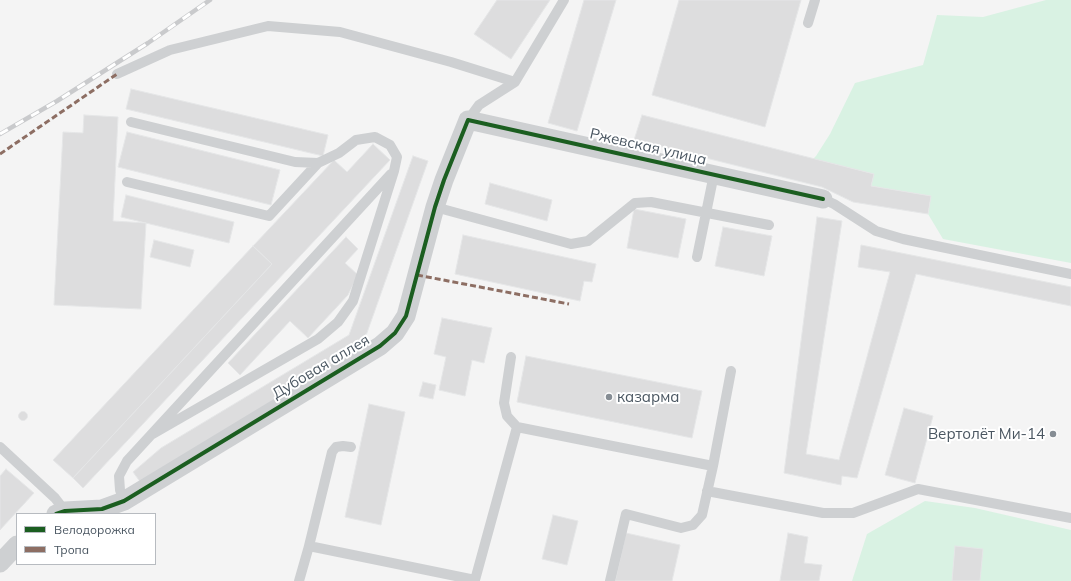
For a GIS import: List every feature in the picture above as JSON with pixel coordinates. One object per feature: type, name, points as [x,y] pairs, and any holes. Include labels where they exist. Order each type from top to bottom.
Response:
[{"type":"street","name":"Ржевская улица","points":[[468,120],[823,198]]},
{"type":"street","name":"Дубовая аллея","points":[[61,513],[102,509],[124,501],[380,346],[395,334],[406,316],[435,207],[468,120]]},
{"type":"street","points":[[0,563],[16,545]]},
{"type":"lane","points":[[468,120],[479,105],[515,82],[564,0]]},
{"type":"lane","points":[[808,23],[815,0]]},
{"type":"lane","points":[[117,74],[170,50],[268,26],[340,32],[451,62],[515,82]]},
{"type":"lane","points":[[130,122],[295,162],[318,163]]},
{"type":"lane","points":[[127,182],[269,216],[318,163],[340,153],[356,140],[375,137],[390,145],[397,157],[394,171],[353,301],[338,322],[318,339],[150,435]]},
{"type":"lane","points":[[124,501],[120,490],[119,476],[127,461],[394,171]]},
{"type":"lane","points":[[697,257],[714,174]]},
{"type":"lane","points":[[823,198],[876,231],[903,239],[1071,274]]},
{"type":"lane","points":[[435,207],[571,244],[588,241],[635,203],[651,202],[769,225]]},
{"type":"lane","points":[[511,357],[504,403],[507,416],[517,427],[713,466]]},
{"type":"lane","points":[[610,581],[626,514],[681,528],[693,524],[702,515],[713,466],[730,371]]},
{"type":"lane","points":[[309,546],[475,581],[517,427]]},
{"type":"lane","points":[[0,447],[54,498],[61,513]]},
{"type":"lane","points":[[299,581],[332,452],[336,447],[351,447]]},
{"type":"lane","points":[[707,491],[823,513],[853,513],[918,489],[1071,518]]},
{"type":"green space","points":[[1046,0],[1071,0],[1071,263],[943,239],[928,214],[931,196],[871,186],[874,174],[813,159],[830,134],[855,83],[923,65],[937,15],[983,17]]},
{"type":"green space","points":[[925,501],[975,508],[1071,530],[1071,581],[852,581],[867,534]]},
{"type":"building","points":[[497,0],[550,0],[511,59],[474,34]]},
{"type":"building","points":[[584,0],[616,0],[577,131],[548,123]]},
{"type":"building","points":[[679,0],[801,0],[765,127],[652,95]]},
{"type":"building","points":[[131,89],[328,135],[323,156],[126,109]]},
{"type":"building","points":[[84,115],[118,117],[113,221],[146,223],[141,309],[54,305],[63,132],[83,133]]},
{"type":"building","points":[[642,115],[874,174],[871,186],[931,196],[928,214],[853,202],[822,187],[634,140]]},
{"type":"building","points":[[127,132],[280,170],[271,205],[118,167]]},
{"type":"building","points":[[373,144],[390,160],[83,488],[73,478],[272,264],[253,246],[334,160],[347,172]]},
{"type":"building","points":[[413,156],[428,161],[363,344],[141,483],[133,472],[161,448],[349,335]]},
{"type":"building","points":[[490,183],[552,200],[547,221],[485,204]]},
{"type":"building","points":[[126,195],[234,222],[229,243],[121,217]]},
{"type":"building","points":[[634,209],[686,219],[678,258],[627,248]]},
{"type":"building","points":[[817,217],[842,221],[806,454],[839,460],[890,272],[858,267],[861,245],[1071,287],[1071,306],[916,274],[857,478],[842,476],[841,485],[784,473]]},
{"type":"building","points":[[723,227],[772,236],[764,276],[715,266]]},
{"type":"building","points":[[463,235],[596,264],[592,282],[584,281],[580,301],[455,274]]},
{"type":"building","points":[[346,237],[358,249],[345,263],[358,275],[348,295],[308,338],[290,321],[240,375],[228,363]]},
{"type":"building","points":[[154,240],[194,250],[190,267],[150,257]]},
{"type":"building","points":[[253,246],[272,264],[73,478],[53,460]]},
{"type":"building","points":[[442,318],[492,328],[484,363],[472,360],[465,396],[439,390],[446,357],[434,354]]},
{"type":"building","name":"казарма","points":[[526,356],[702,391],[692,438],[517,402]]},
{"type":"building","points":[[423,382],[436,385],[433,399],[419,396]]},
{"type":"building","points":[[369,404],[405,412],[381,525],[345,517]]},
{"type":"building","points":[[904,408],[933,416],[915,483],[885,475]]},
{"type":"building","points":[[23,411],[28,416],[23,421],[18,416]]},
{"type":"building","points":[[6,469],[34,493],[0,530],[0,476]]},
{"type":"building","points":[[553,515],[578,521],[567,565],[542,559]]},
{"type":"building","points":[[626,533],[680,545],[672,581],[615,581]]},
{"type":"building","points":[[788,533],[808,537],[804,563],[822,565],[819,581],[780,581]]},
{"type":"building","points":[[955,546],[983,549],[980,581],[952,581]]},
{"type":"railway","points":[[0,134],[57,101],[148,43],[210,0]]},
{"type":"marked path","points":[[0,154],[117,74]]},
{"type":"marked path","points":[[417,275],[569,304]]},
{"type":"cycle path","points":[[59,513],[65,511],[102,509],[124,501],[380,346],[395,333],[406,316],[435,207],[468,120],[823,199]]},
{"type":"place","name":"казарма","points":[[609,397]]},
{"type":"place","name":"Вертолёт Ми-14","points":[[1053,434]]}]
